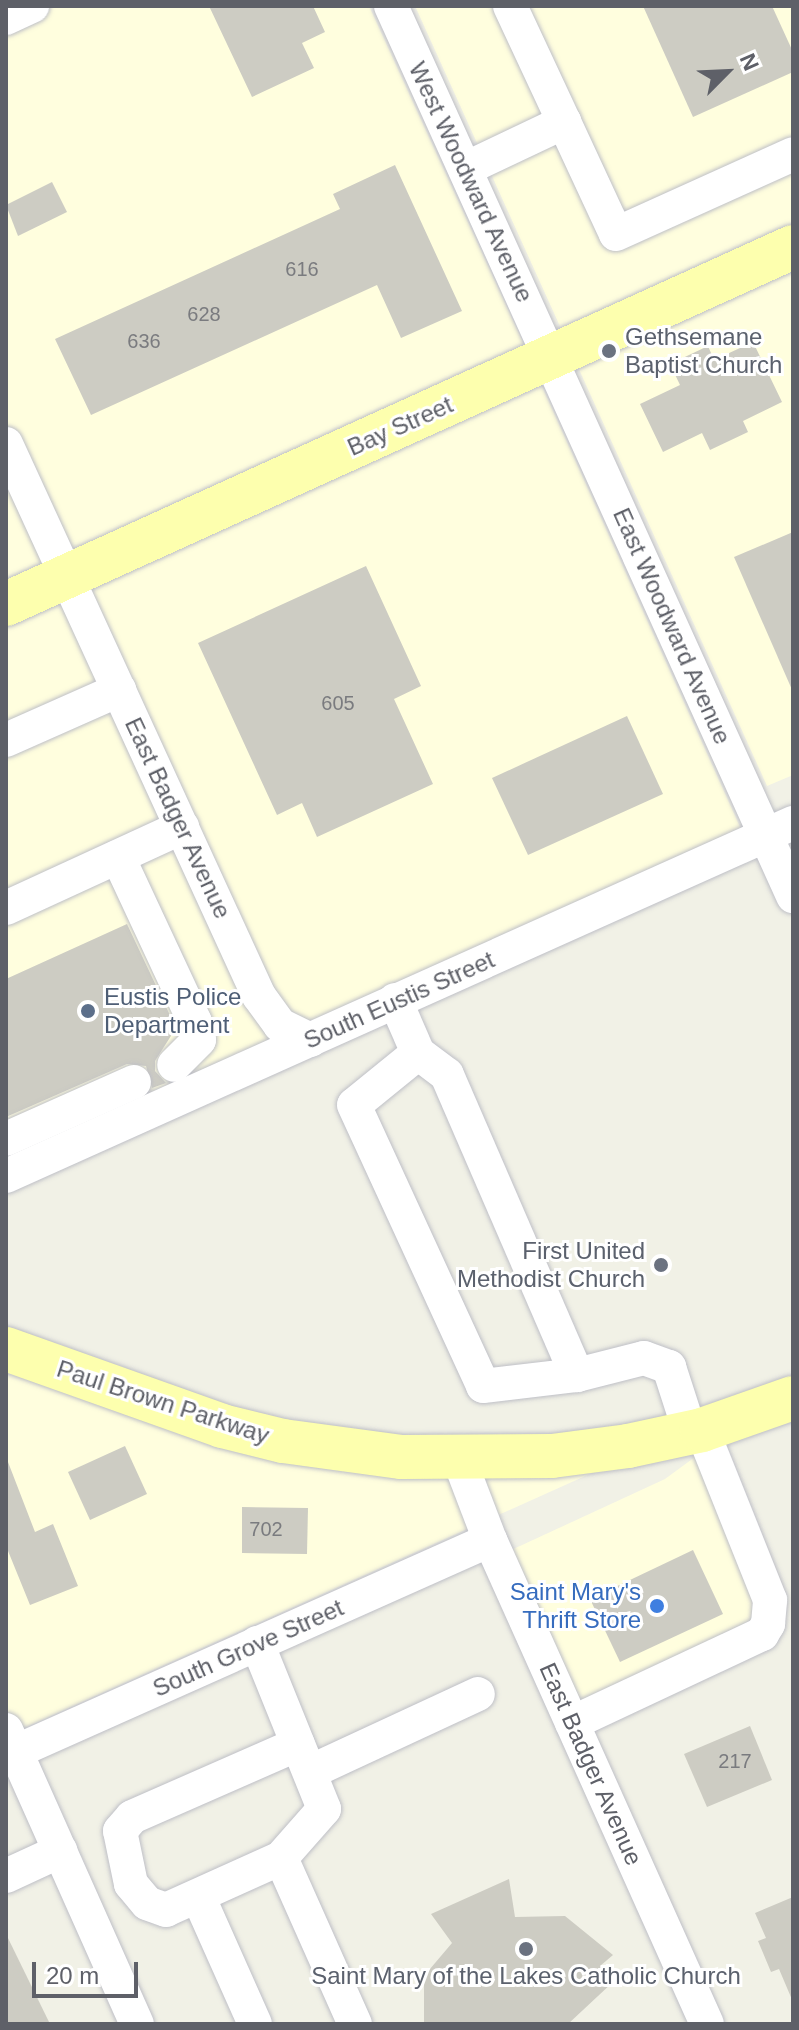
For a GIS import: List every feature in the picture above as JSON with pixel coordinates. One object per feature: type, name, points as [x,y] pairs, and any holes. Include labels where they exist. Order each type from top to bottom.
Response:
[{"type":"main road","name":"Bay Street","points":[[6,604],[793,247]]},
{"type":"main road","name":"Paul Brown Parkway","points":[[6,1349],[134,1397],[283,1441],[402,1457],[552,1456],[696,1431]]},
{"type":"main road","points":[[696,1431],[793,1398]]},
{"type":"street","points":[[6,18],[32,6]]},
{"type":"street","name":"West Woodward Avenue","points":[[391,6],[552,357]]},
{"type":"street","points":[[510,6],[616,234],[793,154]]},
{"type":"street","points":[[465,169],[564,122]]},
{"type":"street","name":"East Woodward Avenue","points":[[552,357],[780,830],[793,896]]},
{"type":"street","name":"East Badger Avenue","points":[[8,456],[259,996],[280,1025],[311,1040]]},
{"type":"street","points":[[6,740],[119,690]]},
{"type":"street","points":[[6,908],[182,827]]},
{"type":"street","name":"South Eustis Street","points":[[6,1176],[780,830]]},
{"type":"street","points":[[118,857],[195,1022],[199,1040],[174,1065]]},
{"type":"street","points":[[395,1000],[418,1053],[447,1075],[577,1375]]},
{"type":"street","points":[[418,1053],[354,1105],[483,1386],[577,1375],[644,1358],[669,1367],[762,1575],[770,1600],[768,1624],[762,1634],[572,1723]]},
{"type":"street","points":[[6,1139],[134,1082]]},
{"type":"street","name":"East Badger Avenue","points":[[459,1459],[490,1540],[707,2024]]},
{"type":"street","name":"South Grove Street","points":[[9,1746],[257,1643],[490,1540]]},
{"type":"street","points":[[257,1643],[304,1758],[324,1809],[281,1858],[166,1910],[147,1903],[131,1884],[120,1831],[132,1817],[304,1758],[478,1694]]},
{"type":"street","points":[[9,1746],[60,1851],[137,2024]]},
{"type":"street","points":[[6,1876],[60,1851]]},
{"type":"street","points":[[281,1858],[355,2024]]},
{"type":"street","points":[[198,1896],[255,2024]]},
{"type":"shaded area","points":[[6,6],[369,6],[526,349],[6,583]]},
{"type":"shaded area","points":[[415,6],[793,6],[793,228],[563,333]]},
{"type":"shaded area","points":[[793,267],[793,775],[767,786],[577,365]]},
{"type":"shaded area","points":[[540,382],[750,849],[6,1181],[6,623]]},
{"type":"shaded area","points":[[6,1369],[126,1415],[603,1468],[6,1736]]},
{"type":"shaded area","points":[[710,1446],[779,1612],[576,1703],[494,1558],[665,1479]]},
{"type":"building","points":[[209,6],[313,6],[325,32],[302,43],[314,68],[252,97]]},
{"type":"building","points":[[643,6],[772,6],[793,52],[793,72],[693,117]]},
{"type":"building","points":[[395,165],[462,311],[401,338],[377,285],[91,415],[55,339],[340,209],[333,194]]},
{"type":"building","points":[[52,182],[67,212],[18,236],[6,205]]},
{"type":"building","points":[[753,342],[782,402],[743,421],[748,432],[710,450],[702,433],[663,452],[640,404],[680,385],[670,364],[708,346],[714,360]]},
{"type":"building","points":[[793,532],[793,692],[734,557]]},
{"type":"building","points":[[366,566],[421,686],[394,699],[433,784],[317,837],[302,803],[277,815],[198,643]]},
{"type":"building","points":[[627,716],[663,794],[528,855],[492,778]]},
{"type":"building","name":"Eustis Police Department","points":[[127,924],[176,1028],[155,1061],[155,1071],[166,1083],[152,1088],[146,1066],[127,1064],[6,1117],[6,979]]},
{"type":"building","points":[[125,1446],[147,1494],[90,1520],[68,1472]]},
{"type":"building","points":[[8,1462],[35,1532],[53,1524],[78,1586],[30,1605],[6,1546]]},
{"type":"building","points":[[242,1507],[308,1508],[307,1554],[242,1553]]},
{"type":"building","name":"Saint Mary's Thrift Store","points":[[693,1550],[723,1614],[620,1662],[590,1599]]},
{"type":"building","points":[[750,1726],[772,1780],[707,1807],[684,1754]]},
{"type":"building","name":"Saint Mary of the Lakes Catholic Church","points":[[509,1879],[515,1917],[565,1916],[613,1955],[600,1966],[613,1982],[568,2024],[424,2024],[424,1976],[452,1943],[431,1914]]},
{"type":"building","points":[[793,1897],[793,2002],[779,1969],[771,1972],[758,1941],[766,1938],[755,1913]]},
{"type":"building","points":[[6,1934],[50,2024],[6,2024]]},
{"type":"place","name":"Gethsemane Baptist Church","points":[[609,351]]},
{"type":"place","name":"Eustis Police Department","points":[[88,1011]]},
{"type":"place","name":"First United Methodist Church","points":[[661,1265]]},
{"type":"place","name":"Saint Mary's Thrift Store","points":[[657,1606]]},
{"type":"place","name":"Saint Mary of the Lakes Catholic Church","points":[[526,1949]]}]
